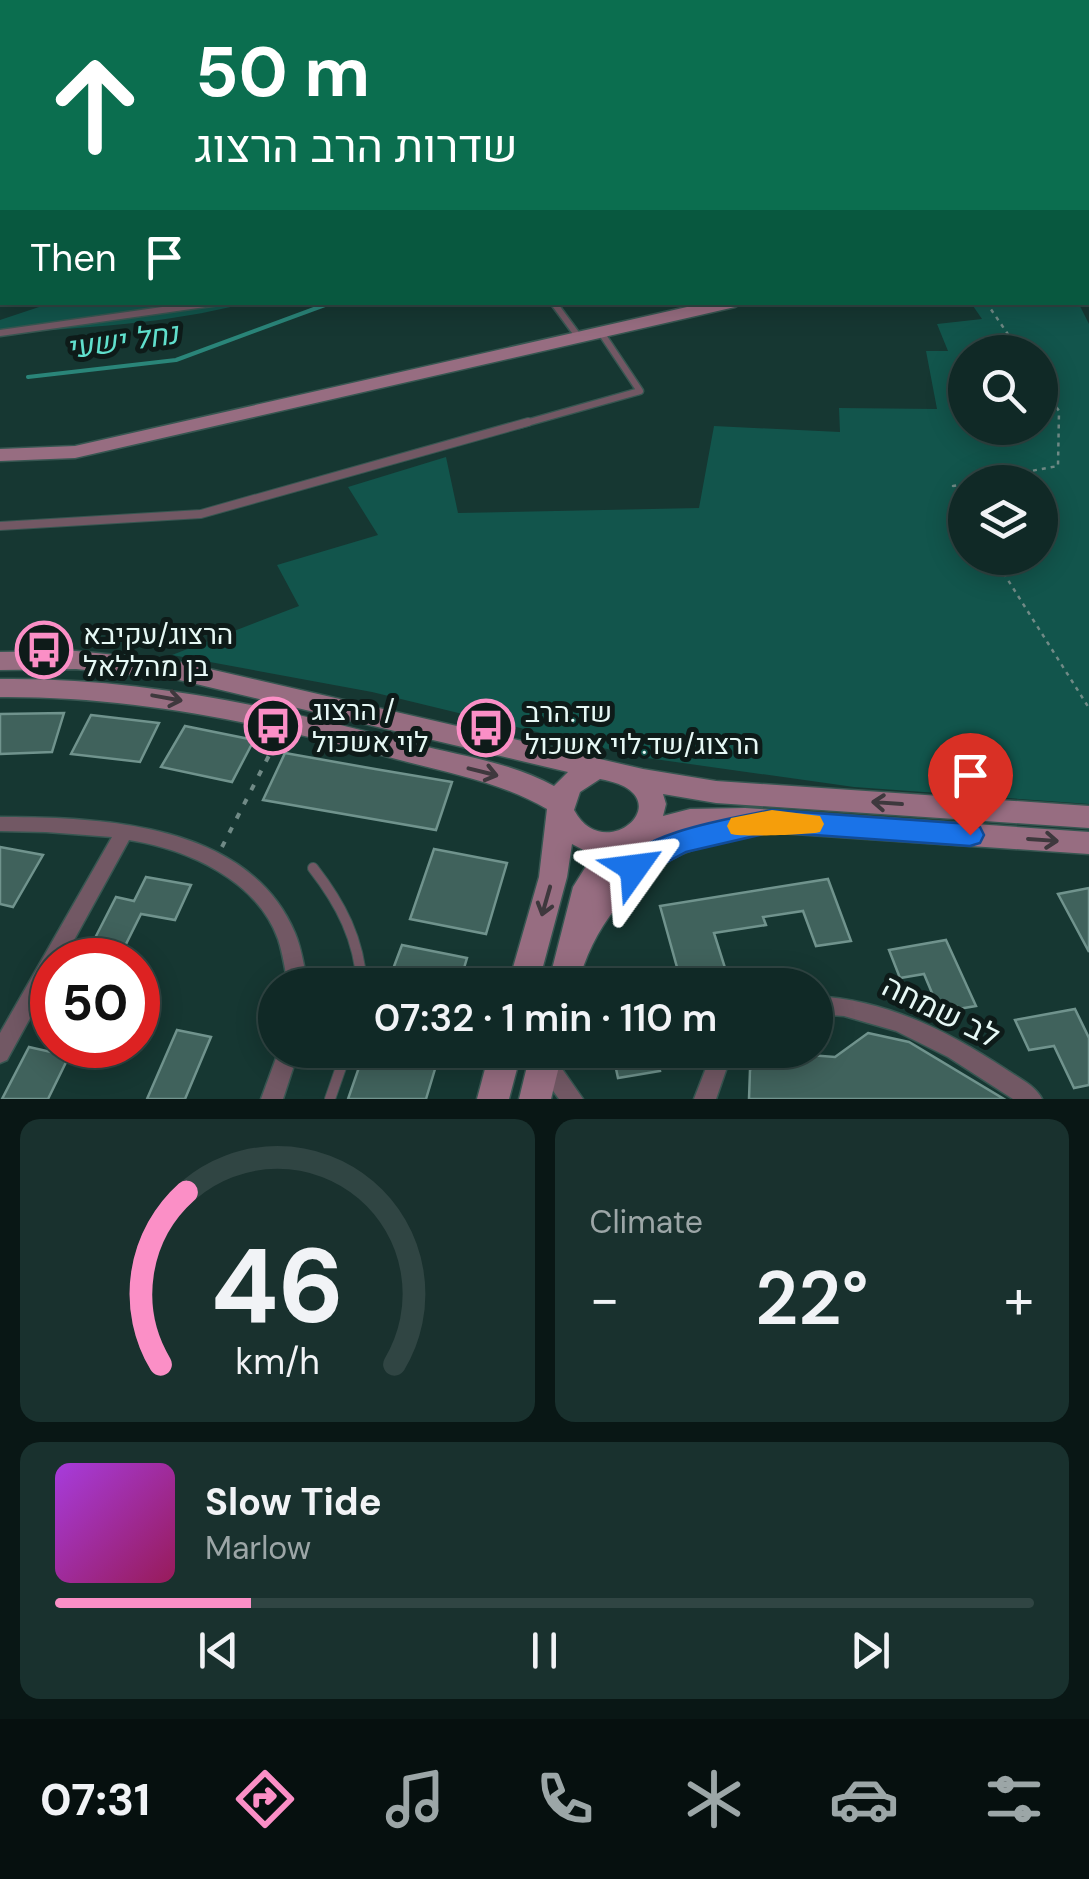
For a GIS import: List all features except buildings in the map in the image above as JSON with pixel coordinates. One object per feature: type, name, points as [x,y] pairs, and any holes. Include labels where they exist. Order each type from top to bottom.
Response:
[{"type":"main road","points":[[0,455],[75,452],[720,305]]},
{"type":"main road","points":[[0,661],[92,661],[175,670],[599,769],[627,772],[648,788],[654,811],[587,886],[567,968]]},
{"type":"main road","points":[[0,688],[112,690],[285,724],[502,776],[529,785],[561,809],[568,826],[590,841],[630,838],[690,820],[772,821],[1089,843]]},
{"type":"main road","points":[[528,968],[553,877],[561,809],[572,780],[599,769]]},
{"type":"main road","points":[[640,780],[716,792],[1089,817]]},
{"type":"main road","points":[[567,968],[596,908],[634,868],[690,838],[772,821]]},
{"type":"main road","points":[[493,1099],[501,1068]]},
{"type":"main road","points":[[535,1099],[543,1068]]},
{"type":"street","points":[[0,824],[124,833],[188,846],[217,858],[258,889],[277,912],[297,968]]},
{"type":"street","points":[[64,938],[124,833]]},
{"type":"street","points":[[0,1053],[30,999]]},
{"type":"street","name":"לב שמחה","points":[[833,1004],[850,1004],[901,1023],[996,1074],[1031,1099]]},
{"type":"street","points":[[272,1099],[283,1068]]},
{"type":"street","points":[[550,1068],[572,1099]]},
{"type":"street","points":[[706,1099],[717,1068]]},
{"type":"lane","points":[[0,333],[198,305]]},
{"type":"lane","points":[[556,305],[578,336]]},
{"type":"lane","points":[[0,526],[201,514],[640,391],[600,331]]},
{"type":"lane","points":[[313,868],[333,892],[350,923],[361,968]]},
{"type":"lane","points":[[330,1099],[341,1068]]},
{"type":"path","points":[[988,305],[1008,335]]},
{"type":"path","points":[[1058,410],[1058,466]]},
{"type":"path","points":[[1005,575],[1089,708]]},
{"type":"path","points":[[217,858],[285,724]]},
{"type":"green space","points":[[45,305],[238,305],[155,320],[0,333],[0,320]]},
{"type":"green space","points":[[972,305],[1080,305],[1089,324],[1089,804],[854,787],[640,757],[372,692],[172,655],[299,606],[277,565],[378,535],[348,487],[446,457],[458,513],[699,508],[714,426],[840,432],[839,408],[937,409],[926,351],[948,351],[937,324],[982,319]]},
{"type":"waterway","name":"נחל ישעי","points":[[28,377],[176,360],[325,305]]},
{"type":"slow traffic","points":[[741,826],[772,821],[810,824]]},
{"type":"place","name":"הרצוג/עקיבא בן מהללאל","points":[[44,650]]},
{"type":"place","name":"הרצוג / לוי אשכול","points":[[273,726]]},
{"type":"place","name":"שד.הרב הרצוג/שד.לוי אשכול","points":[[486,728]]},
{"type":"route","points":[[634,868],[679,842],[702,834],[772,821],[970,835]]}]
